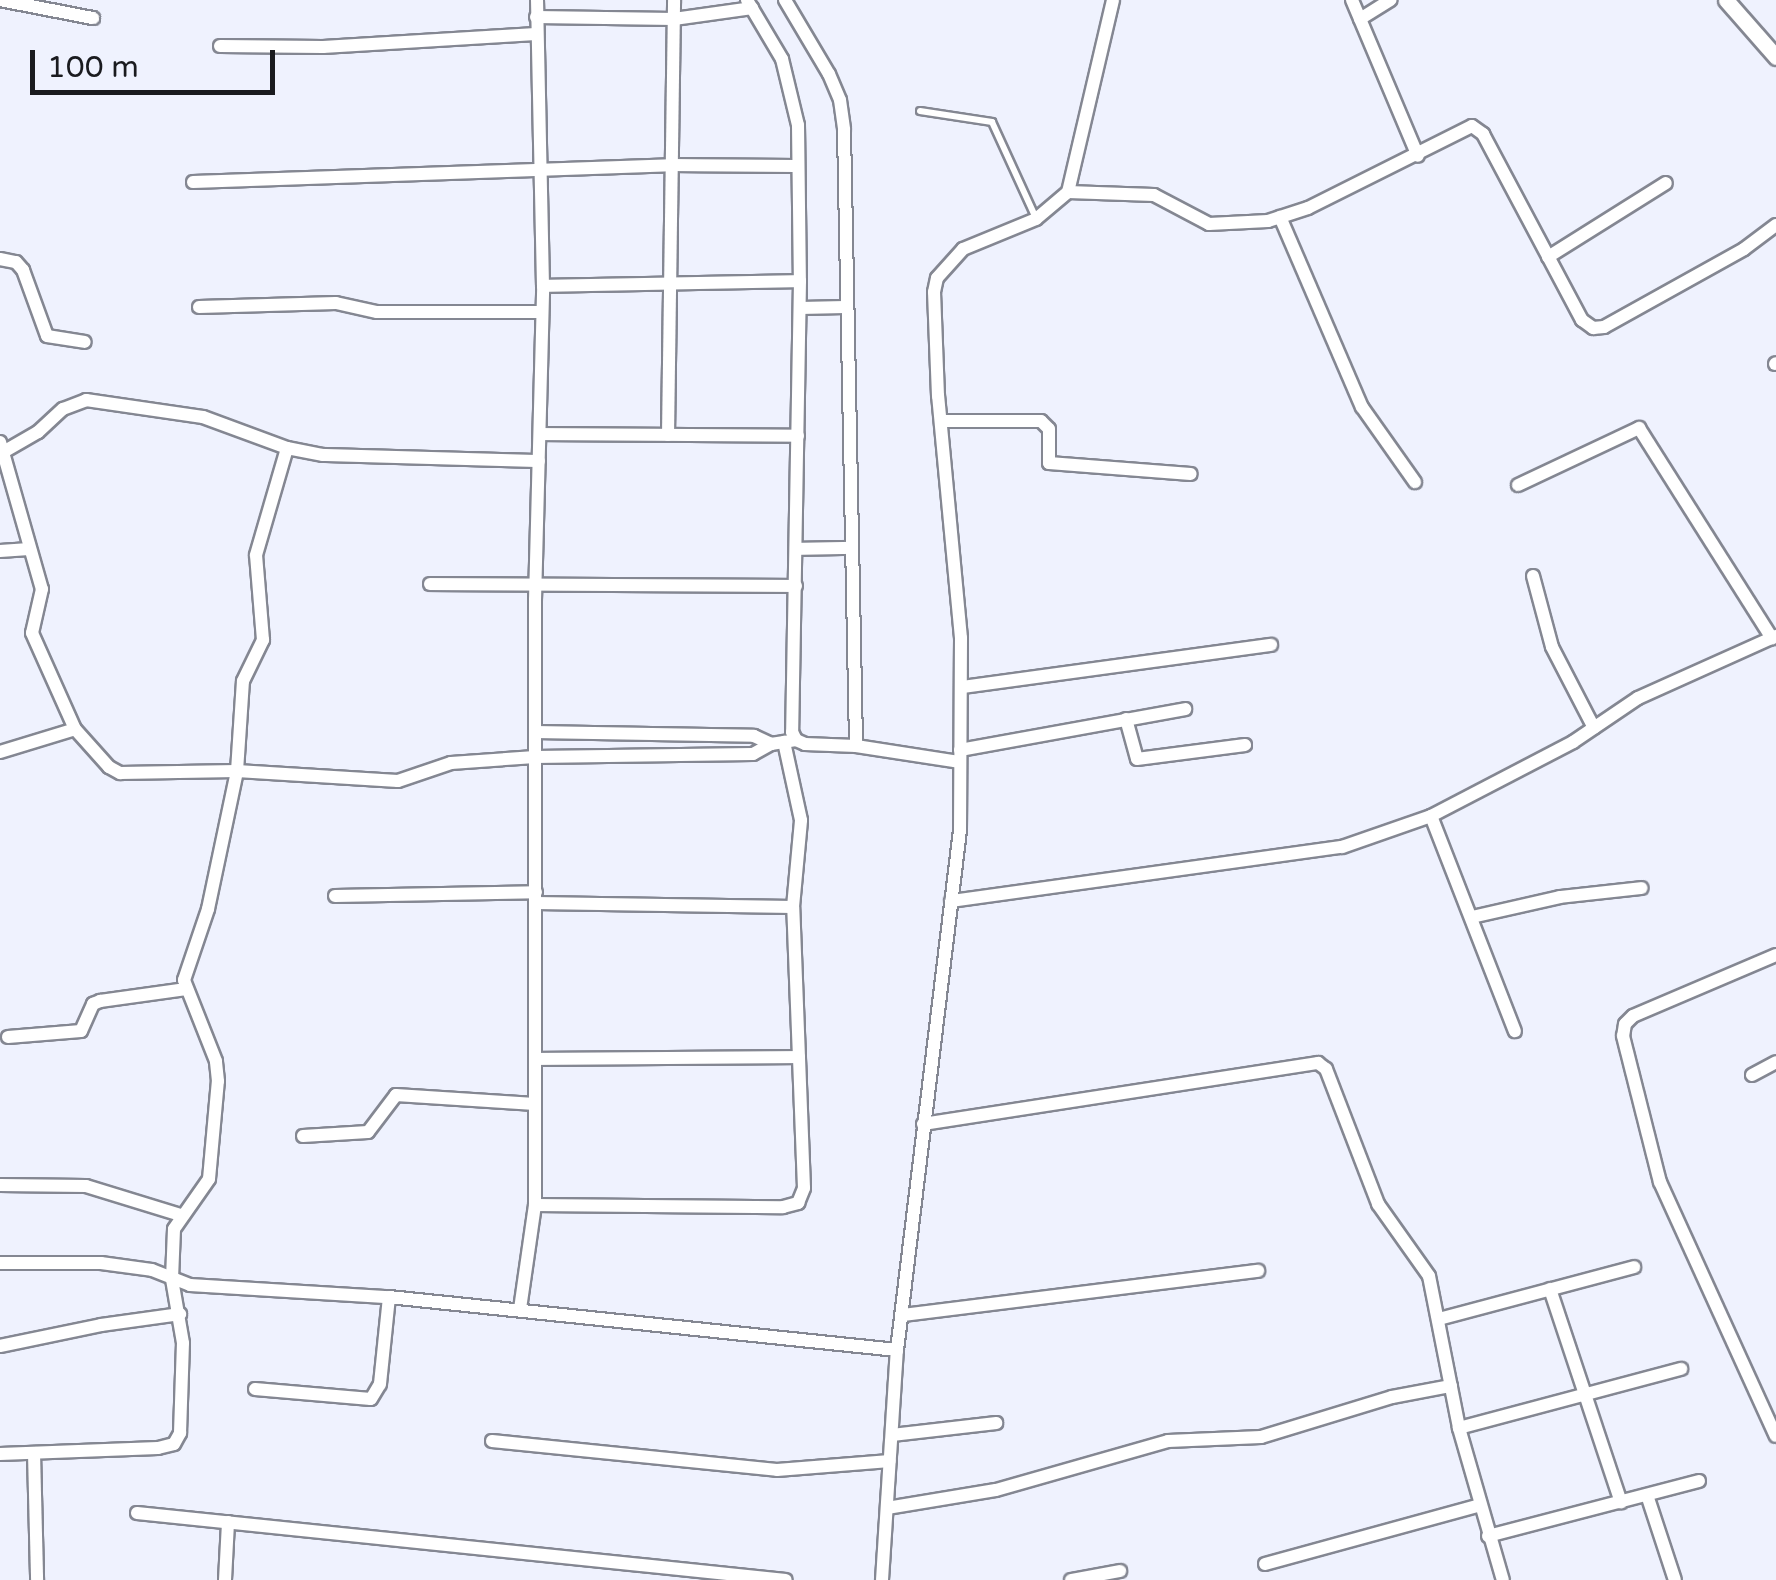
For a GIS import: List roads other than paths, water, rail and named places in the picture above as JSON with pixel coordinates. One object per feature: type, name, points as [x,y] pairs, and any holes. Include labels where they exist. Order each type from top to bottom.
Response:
[{"type":"street","points":[[0,0],[93,18]]},
{"type":"street","points":[[520,1310],[535,1205],[536,586],[543,286],[537,0]]},
{"type":"street","points":[[668,434],[674,0]]},
{"type":"street","points":[[785,0],[830,74],[840,100],[856,746]]},
{"type":"street","points":[[882,1580],[897,1350],[960,830],[963,687],[940,421],[937,278],[963,250],[1036,219],[1068,192],[1114,0]]},
{"type":"street","points":[[1352,0],[1418,156]]},
{"type":"street","points":[[1360,20],[1391,0]]},
{"type":"street","points":[[1726,0],[1776,57]]},
{"type":"street","points":[[536,17],[674,20],[750,4],[782,59],[792,88],[798,124],[800,281],[806,307],[798,436],[792,732],[784,742],[753,754],[536,757],[451,764],[398,781],[237,771],[130,776],[109,767],[75,729],[32,632],[43,597],[3,446],[38,432],[62,408],[86,400],[204,416],[287,448],[363,458],[539,461]]},
{"type":"street","points":[[220,46],[323,46],[536,34]]},
{"type":"street","points":[[1068,192],[1154,195],[1210,224],[1280,217],[1418,156],[1466,127],[1478,128],[1582,320],[1592,328],[1604,327],[1744,248],[1776,224]]},
{"type":"street","points":[[194,182],[671,165],[796,166]]},
{"type":"street","points":[[1548,257],[1666,182]]},
{"type":"street","points":[[1280,217],[1362,407],[1415,482]]},
{"type":"street","points":[[0,259],[16,262],[23,270],[47,336],[86,342]]},
{"type":"street","points":[[543,286],[800,281]]},
{"type":"street","points":[[200,307],[336,302],[377,312],[541,312]]},
{"type":"street","points":[[806,307],[845,307]]},
{"type":"street","points":[[940,421],[1040,421],[1048,429],[1049,462],[1191,474]]},
{"type":"street","points":[[950,901],[1325,850],[1431,816],[1594,728],[1638,698],[1774,638],[1639,428],[1518,485]]},
{"type":"street","points":[[541,434],[798,436]]},
{"type":"street","points":[[0,1454],[174,1444],[183,1418],[180,1314],[172,1279],[174,1229],[180,1215],[209,1180],[218,1081],[216,1061],[186,989],[186,966],[208,909],[237,771],[243,681],[263,640],[256,555],[287,448]]},
{"type":"street","points":[[796,549],[850,548]]},
{"type":"street","points":[[0,551],[29,549]]},
{"type":"street","points":[[1532,576],[1552,648],[1594,728]]},
{"type":"street","points":[[430,584],[796,586]]},
{"type":"street","points":[[963,687],[1271,645]]},
{"type":"street","points":[[535,732],[754,736],[784,742],[959,756],[1185,708]]},
{"type":"street","points":[[1126,720],[1137,759],[1244,745]]},
{"type":"street","points":[[0,752],[75,729]]},
{"type":"street","points":[[535,1205],[783,1208],[798,1203],[804,1188],[793,906],[801,820],[784,742]]},
{"type":"street","points":[[1431,816],[1515,1031]]},
{"type":"street","points":[[1472,917],[1560,897],[1642,888]]},
{"type":"street","points":[[335,896],[536,897],[793,906]]},
{"type":"street","points":[[1776,955],[1634,1016],[1625,1024],[1623,1036],[1660,1182],[1776,1436]]},
{"type":"street","points":[[8,1037],[81,1031],[94,1004],[100,1000],[186,989]]},
{"type":"street","points":[[535,1059],[799,1057]]},
{"type":"street","points":[[1752,1074],[1776,1062]]},
{"type":"street","points":[[923,1124],[1318,1063],[1326,1070],[1378,1204],[1429,1276],[1458,1428],[1503,1580]]},
{"type":"street","points":[[303,1136],[368,1132],[396,1095],[535,1104]]},
{"type":"street","points":[[0,1185],[86,1186],[180,1215]]},
{"type":"street","points":[[0,1263],[101,1263],[152,1270],[190,1285],[389,1297],[897,1350]]},
{"type":"street","points":[[1439,1319],[1634,1267]]},
{"type":"street","points":[[903,1315],[1258,1271]]},
{"type":"street","points":[[1550,1289],[1622,1502]]},
{"type":"street","points":[[255,1389],[371,1399],[380,1384],[389,1297]]},
{"type":"street","points":[[0,1346],[101,1324],[180,1314]]},
{"type":"street","points":[[1458,1428],[1681,1369]]},
{"type":"street","points":[[887,1508],[996,1490],[1168,1441],[1261,1437],[1392,1397],[1451,1386]]},
{"type":"street","points":[[892,1435],[996,1422]]},
{"type":"street","points":[[492,1441],[798,1470],[890,1461]]},
{"type":"street","points":[[34,1454],[37,1580]]},
{"type":"street","points":[[1488,1536],[1699,1481]]},
{"type":"street","points":[[1647,1495],[1675,1580]]},
{"type":"street","points":[[1265,1564],[1377,1537],[1480,1505]]},
{"type":"street","points":[[137,1513],[782,1579]]},
{"type":"street","points":[[224,1580],[228,1522]]},
{"type":"street","points":[[1071,1580],[1120,1571]]},
{"type":"lane","points":[[920,110],[992,122],[1036,219]]}]
